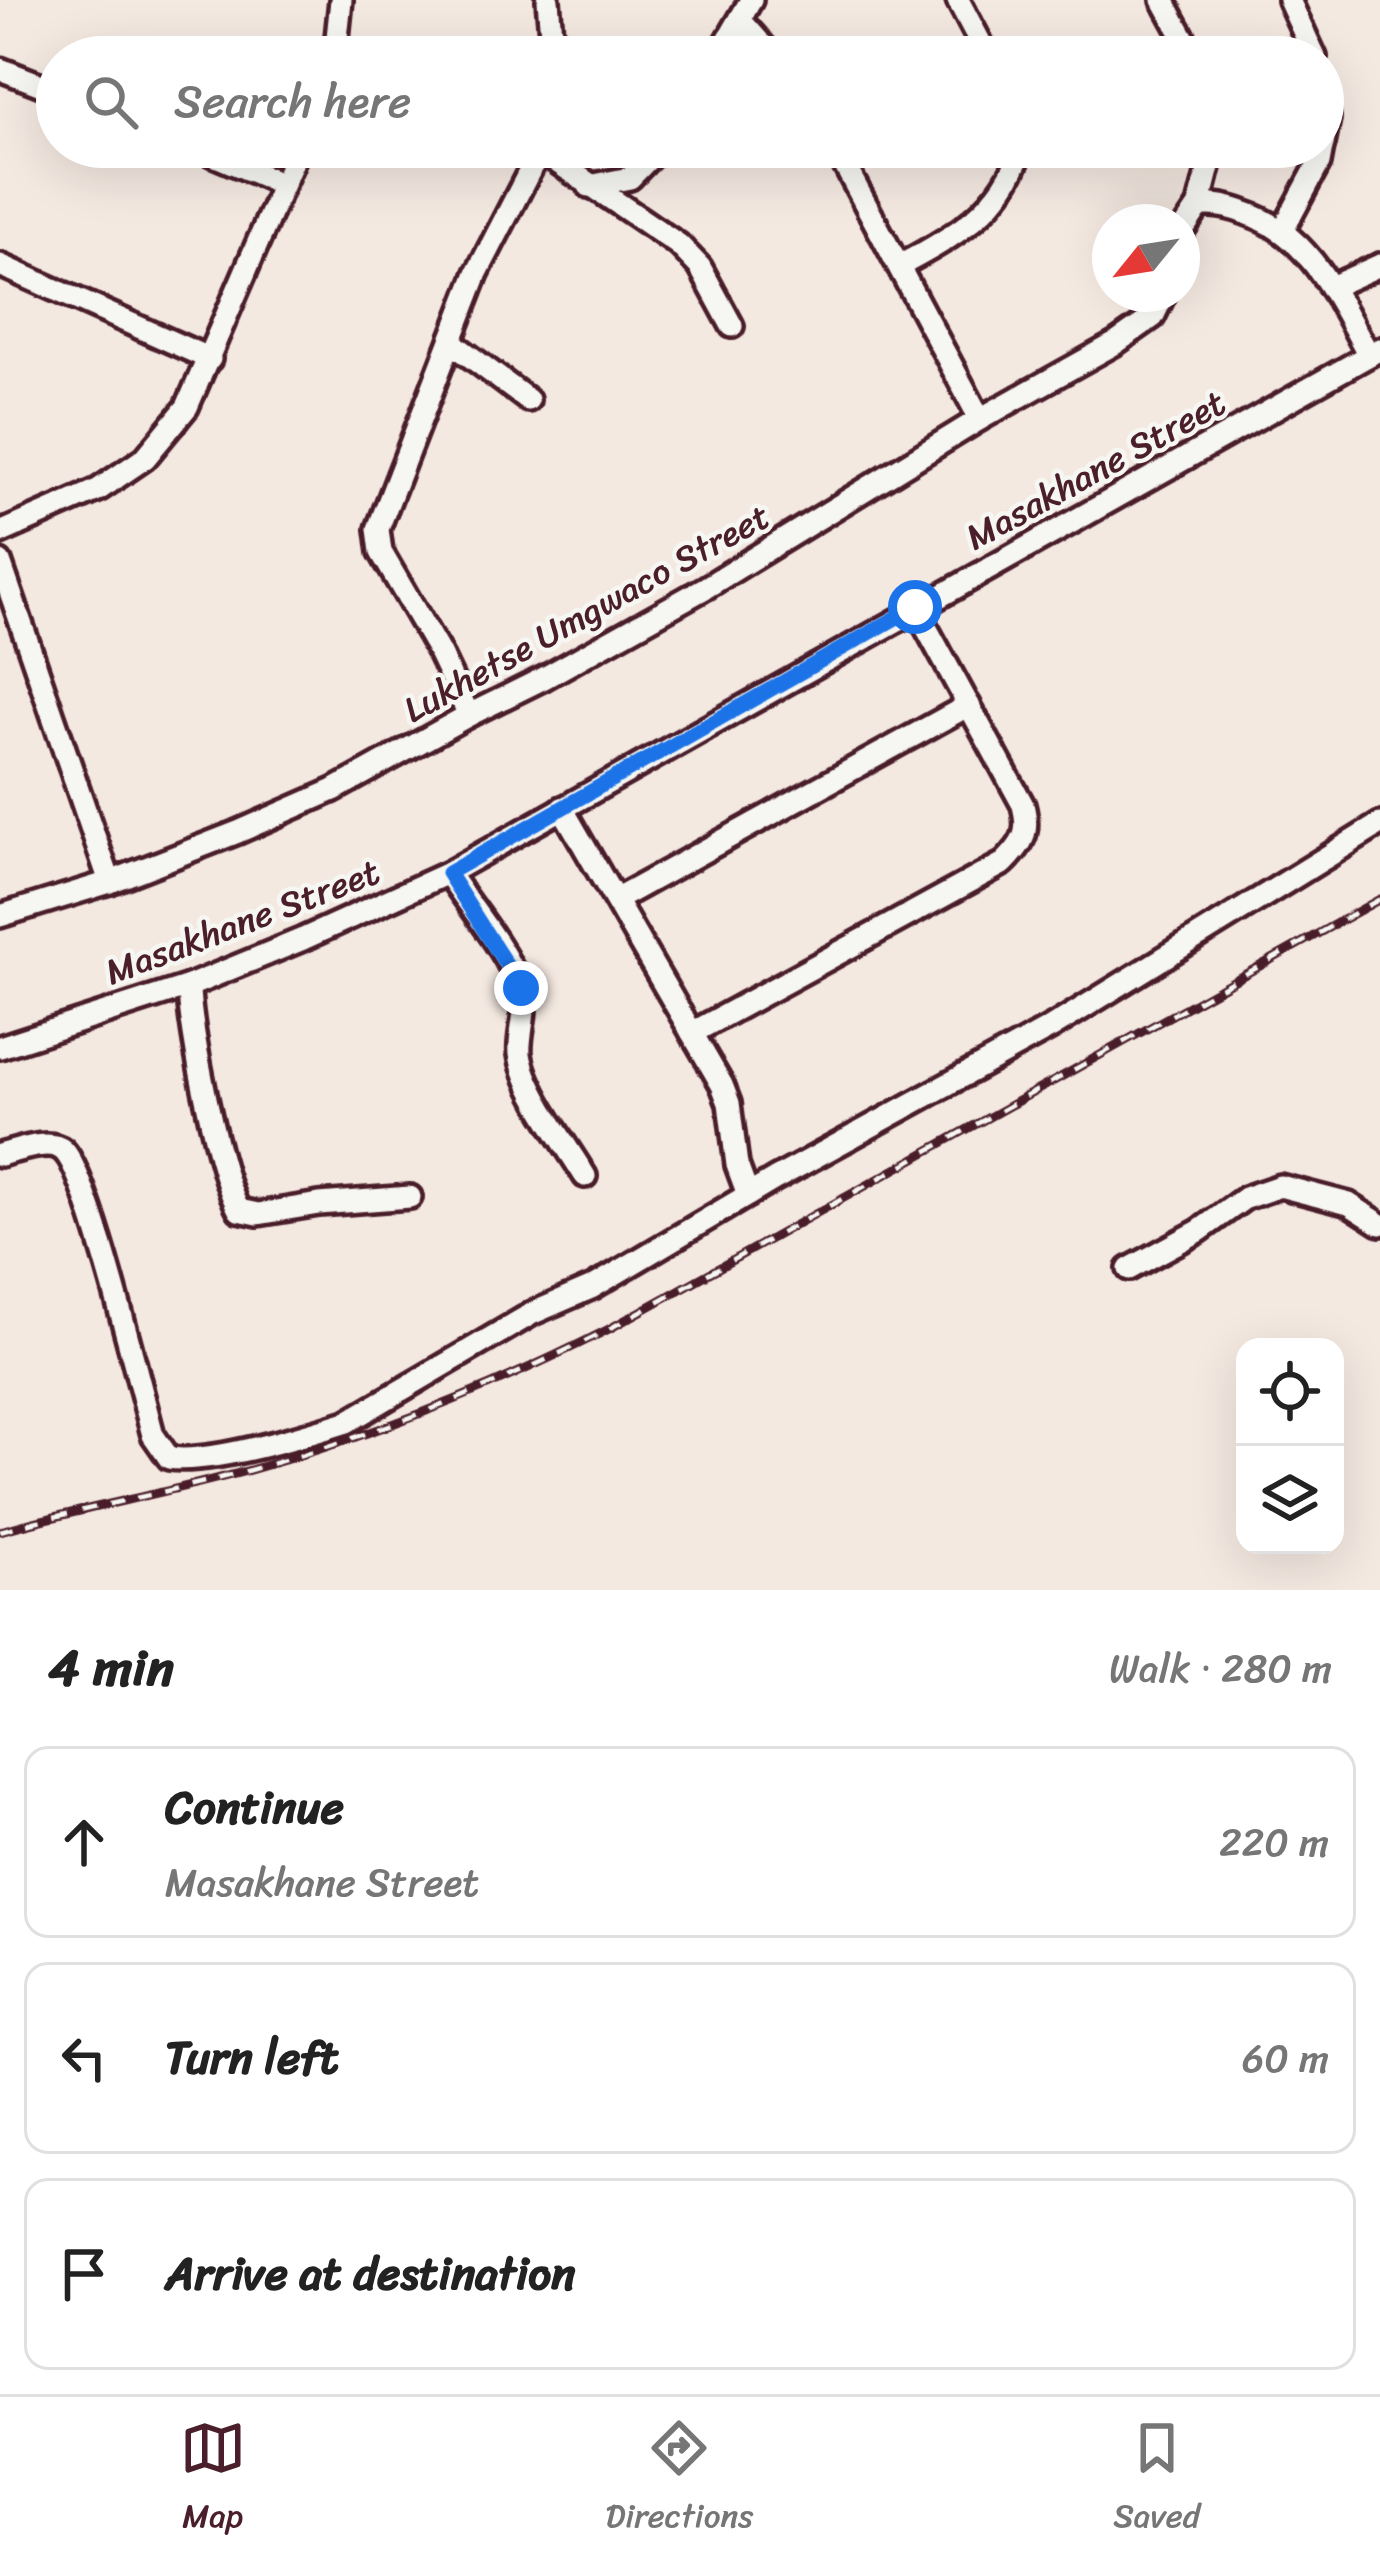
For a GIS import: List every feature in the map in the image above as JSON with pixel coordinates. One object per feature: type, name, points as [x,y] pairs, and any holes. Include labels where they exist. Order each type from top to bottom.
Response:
[{"type":"street","points":[[337,36],[340,0]]},
{"type":"street","points":[[548,0],[551,36]]},
{"type":"street","points":[[958,0],[977,36]]},
{"type":"street","points":[[1163,0],[1183,36]]},
{"type":"street","points":[[1289,0],[1305,36]]},
{"type":"street","points":[[731,36],[746,10]]},
{"type":"street","points":[[0,69],[36,83]]},
{"type":"street","points":[[244,168],[282,184]]},
{"type":"street","points":[[0,533],[98,490],[146,458],[187,406],[289,168]]},
{"type":"street","points":[[469,715],[381,552],[378,529],[477,274],[532,168]]},
{"type":"street","points":[[566,168],[679,245],[700,267],[732,326]]},
{"type":"street","points":[[589,187],[616,184],[640,168]]},
{"type":"street","points":[[847,168],[980,419]]},
{"type":"street","points":[[901,265],[990,207],[1014,168]]},
{"type":"street","points":[[1200,204],[1209,168]]},
{"type":"street","points":[[1282,230],[1316,168]]},
{"type":"street","points":[[1200,206],[1230,208],[1282,230],[1331,287],[1374,352]]},
{"type":"street","points":[[0,265],[210,359]]},
{"type":"street","points":[[1331,287],[1380,265]]},
{"type":"street","name":"Lukhetse Umgwaco Street","points":[[0,916],[110,882],[334,790],[705,588],[980,419],[1116,343],[1155,312]]},
{"type":"street","points":[[451,342],[528,400]]},
{"type":"street","name":"Masakhane Street","points":[[0,1047],[188,986],[448,873],[1374,352]]},
{"type":"street","points":[[0,562],[110,882]]},
{"type":"street","points":[[692,1033],[1004,863],[1023,844],[1028,825],[1023,805],[915,607]]},
{"type":"street","points":[[617,899],[969,705]]},
{"type":"street","points":[[562,808],[730,1102],[733,1144],[748,1195]]},
{"type":"street","points":[[0,1155],[50,1144],[64,1150],[102,1250],[153,1435],[169,1458],[283,1439],[347,1422],[533,1313],[593,1287],[748,1195],[1052,1027],[1380,824]]},
{"type":"street","points":[[448,873],[521,988],[525,1004],[520,1052],[526,1076],[585,1177]]},
{"type":"street","points":[[188,986],[215,1131],[230,1195],[239,1210],[258,1214],[410,1197]]},
{"type":"street","points":[[1129,1268],[1199,1231],[1245,1198],[1280,1186],[1348,1204],[1380,1224]]},
{"type":"railway","points":[[0,1531],[297,1456],[388,1426],[522,1371],[609,1329],[1380,899]]},
{"type":"route","points":[[521,988],[448,873],[915,607]]}]
